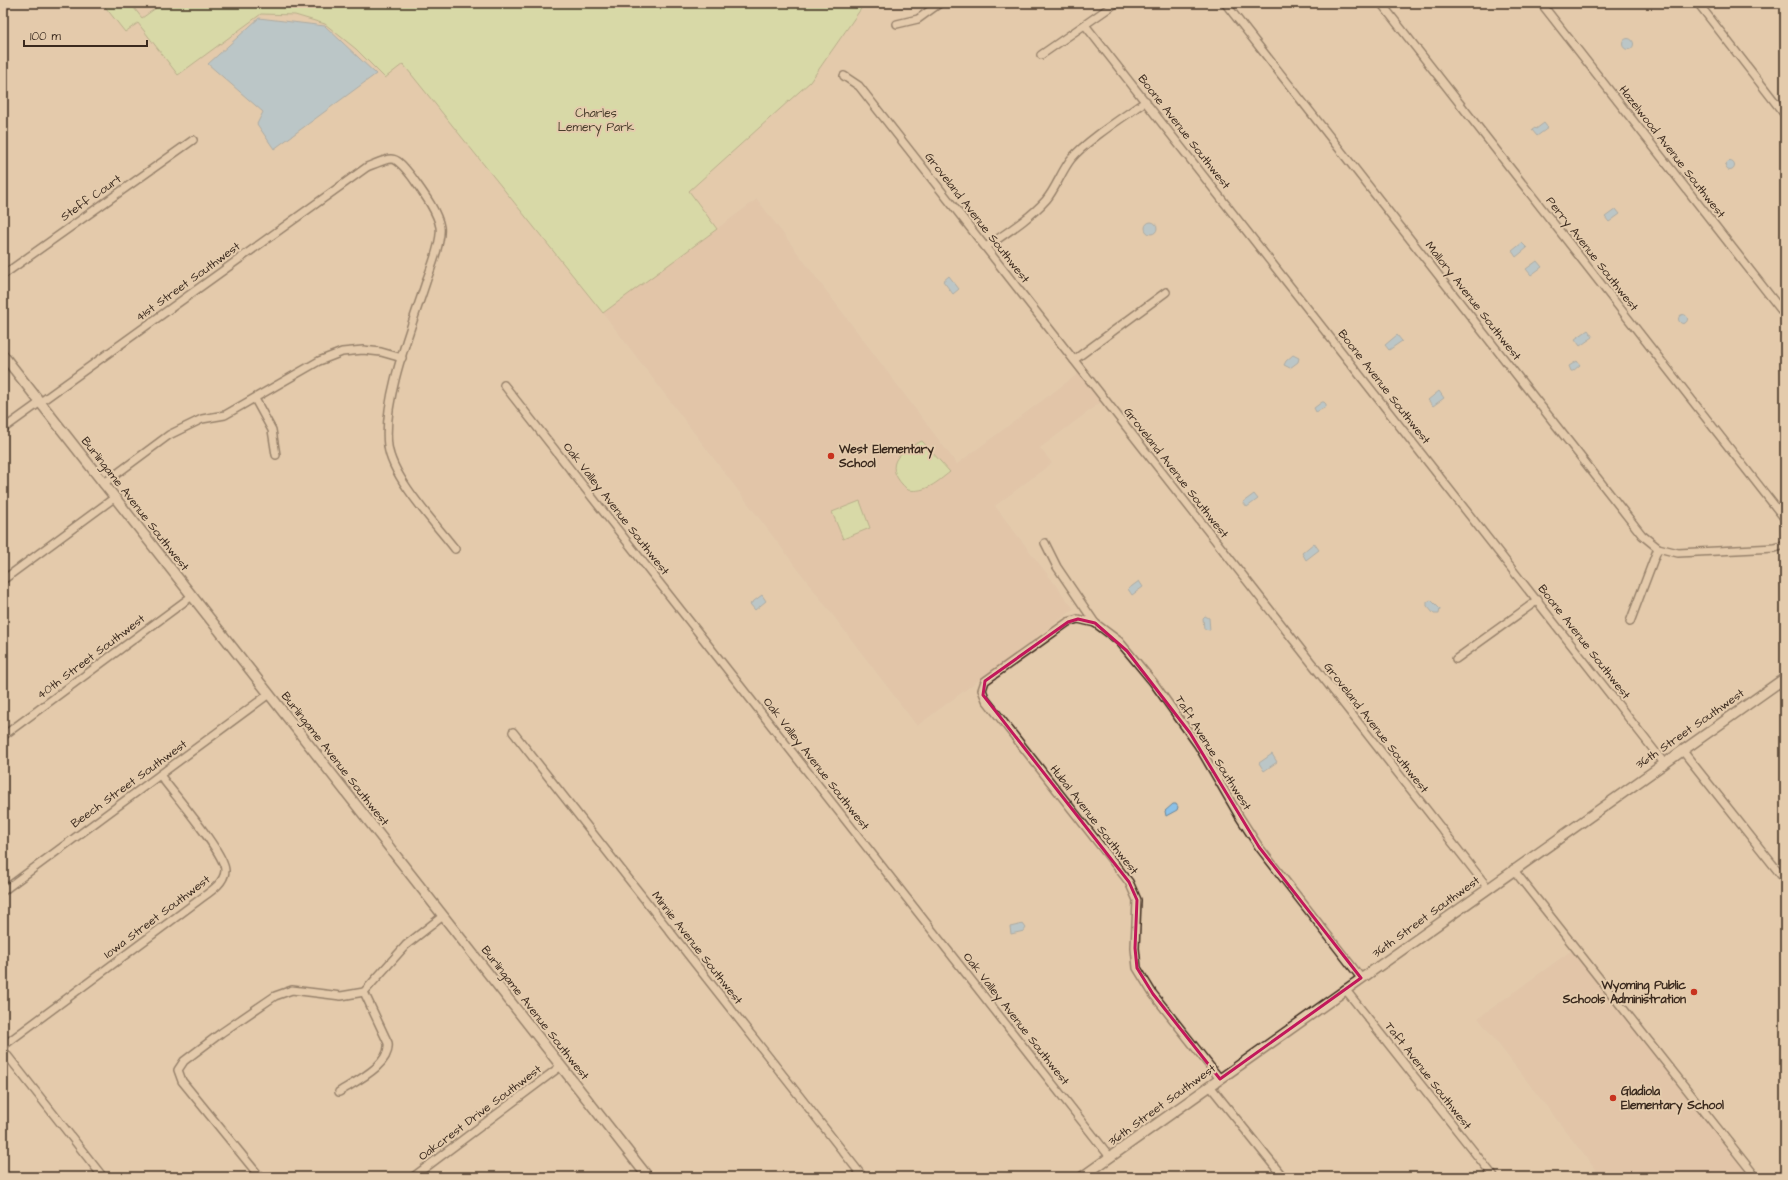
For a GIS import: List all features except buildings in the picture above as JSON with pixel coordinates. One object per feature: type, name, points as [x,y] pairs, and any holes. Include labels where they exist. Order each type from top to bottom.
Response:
[{"type":"street","points":[[897,24],[918,19],[940,3]]},
{"type":"street","points":[[1041,56],[1116,3]]},
{"type":"street","name":"Mallory Avenue Southwest","points":[[1225,3],[1642,535],[1658,548]]},
{"type":"street","name":"Perry Avenue Southwest","points":[[1381,3],[1785,519]]},
{"type":"street","name":"Hazelwood Avenue Southwest","points":[[1541,3],[1785,315]]},
{"type":"street","points":[[1698,3],[1785,115]]},
{"type":"street","name":"Boone Avenue Southwest","points":[[1085,25],[1664,762]]},
{"type":"street","name":"Groveland Avenue Southwest","points":[[844,76],[859,86],[1488,888]]},
{"type":"street","points":[[986,247],[1034,212],[1045,201],[1053,191],[1071,159],[1084,147],[1146,101]]},
{"type":"street","name":"Steff Court","points":[[3,275],[193,140]]},
{"type":"street","name":"41st Street Southwest","points":[[3,429],[367,167],[389,158],[399,161],[427,197],[440,227],[437,249],[402,358]]},
{"type":"street","points":[[1074,360],[1166,292]]},
{"type":"street","points":[[103,484],[169,436],[202,419],[225,415],[319,361],[342,352],[363,350],[381,352],[402,358],[388,408],[388,448],[393,463],[402,481],[455,549]]},
{"type":"street","name":"Burlingame Avenue Southwest","points":[[3,355],[648,1177]]},
{"type":"street","name":"Oak Valley Avenue Southwest","points":[[504,385],[1110,1157]]},
{"type":"street","points":[[255,399],[272,430],[276,455]]},
{"type":"street","points":[[3,580],[114,498]]},
{"type":"street","name":"Taft Avenue Southwest","points":[[1045,543],[1057,567],[1096,623],[1119,641],[1153,682],[1198,745],[1239,816],[1259,846],[1361,978]]},
{"type":"street","points":[[1630,622],[1658,548],[1678,553],[1775,548],[1785,545]]},
{"type":"street","name":"40th Street Southwest","points":[[3,736],[192,596]]},
{"type":"street","points":[[1456,659],[1538,600]]},
{"type":"street","name":"Hubal Avenue Southwest","points":[[1096,623],[1078,619],[1068,622],[985,680],[982,690],[986,700],[1129,882],[1137,900],[1135,948],[1137,968],[1153,994],[1220,1079]]},
{"type":"street","name":"36th Street Southwest","points":[[1082,1177],[1513,869],[1785,678]]},
{"type":"street","name":"Beech Street Southwest","points":[[3,891],[160,776],[268,694]]},
{"type":"street","name":"Minnie Avenue Southwest","points":[[512,732],[863,1177]]},
{"type":"street","points":[[1682,750],[1785,880]]},
{"type":"street","name":"Iowa Street Southwest","points":[[3,1046],[199,900],[222,880],[225,870],[217,850],[160,776]]},
{"type":"street","points":[[1513,869],[1756,1177]]},
{"type":"street","points":[[260,1177],[182,1081],[178,1070],[184,1061],[215,1037],[275,996],[292,990],[341,996],[364,992],[406,945],[443,916]]},
{"type":"street","name":"Taft Avenue Southwest","points":[[1345,989],[1494,1177]]},
{"type":"street","points":[[340,1092],[381,1064],[388,1055],[388,1043],[364,992]]},
{"type":"street","points":[[3,1050],[103,1177]]},
{"type":"street","name":"Oakcrest Drive Southwest","points":[[413,1177],[561,1066]]},
{"type":"street","points":[[1210,1086],[1283,1177]]},
{"type":"highlighted area","points":[[1078,619],[1095,623],[1127,651],[1190,733],[1259,847],[1361,978],[1220,1079],[1153,994],[1137,968],[1135,948],[1137,900],[1129,882],[983,695],[985,681],[1068,622]]},
{"type":"shaded area","name":"West Elementary School","points":[[757,199],[957,464],[1079,373],[1101,402],[1040,448],[1052,463],[995,506],[1074,609],[917,726],[603,313]]},
{"type":"shaded area","name":"Gladiola Elementary School","points":[[1572,950],[1750,1177],[1601,1177],[1478,1018]]},
{"type":"green space","name":"Charles Lemery Park","points":[[102,3],[130,3],[142,18],[163,3],[865,3],[810,82],[689,191],[717,229],[603,313],[403,64],[385,78],[356,49],[325,24],[295,15],[261,14],[178,75],[138,23],[125,32]]},
{"type":"green space","points":[[922,441],[950,472],[931,486],[920,490],[908,490],[900,482],[894,467],[899,455],[913,445]]},
{"type":"green space","points":[[860,501],[870,528],[843,539],[832,512]]},
{"type":"water","points":[[259,18],[325,26],[376,74],[274,149],[257,124],[263,112],[208,64]]},
{"type":"water","points":[[1626,39],[1630,39],[1632,40],[1632,48],[1626,49],[1623,46],[1623,42]]},
{"type":"water","points":[[1544,123],[1548,128],[1537,136],[1532,130]]},
{"type":"water","points":[[1728,162],[1732,162],[1734,166],[1732,170],[1728,170],[1726,168],[1726,164]]},
{"type":"water","points":[[1616,209],[1620,214],[1609,222],[1605,217]]},
{"type":"water","points":[[1149,222],[1153,222],[1157,228],[1153,234],[1149,234],[1145,230],[1145,226]]},
{"type":"water","points":[[1522,243],[1527,248],[1516,257],[1512,251]]},
{"type":"water","points":[[1537,261],[1542,267],[1531,275],[1526,269]]},
{"type":"water","points":[[949,276],[959,289],[953,294],[943,281]]},
{"type":"water","points":[[1683,314],[1688,319],[1683,324],[1678,319]]},
{"type":"water","points":[[1588,330],[1593,337],[1580,346],[1575,339]]},
{"type":"water","points":[[1397,335],[1402,341],[1389,350],[1385,345]]},
{"type":"water","points":[[1293,355],[1299,358],[1298,362],[1290,368],[1284,365],[1286,361]]},
{"type":"water","points":[[1577,361],[1580,365],[1571,371],[1569,366]]},
{"type":"water","points":[[1439,391],[1444,398],[1433,406],[1428,400]]},
{"type":"water","points":[[1322,402],[1326,404],[1326,407],[1316,412],[1314,408]]},
{"type":"water","points":[[1254,494],[1258,499],[1247,507],[1243,502]]},
{"type":"water","points":[[1314,543],[1319,550],[1306,560],[1302,553]]},
{"type":"water","points":[[1139,581],[1143,587],[1132,595],[1128,589]]},
{"type":"water","points":[[762,595],[766,601],[755,610],[750,604]]},
{"type":"water","points":[[1431,600],[1440,609],[1439,614],[1434,614],[1427,606],[1427,602]]},
{"type":"water","points":[[1205,616],[1209,618],[1210,630],[1204,629],[1203,618]]},
{"type":"water","points":[[1272,754],[1277,762],[1264,771],[1259,763]]},
{"type":"water","points":[[1173,804],[1176,804],[1178,807],[1177,810],[1166,816],[1165,811]]},
{"type":"water","points":[[1023,924],[1026,928],[1024,931],[1011,934],[1010,927]]},
{"type":"place","name":"West Elementary School","points":[[831,456]]},
{"type":"place","name":"Wyoming Public Schools Administration","points":[[1694,992]]},
{"type":"place","name":"Gladiola Elementary School","points":[[1613,1098]]}]
